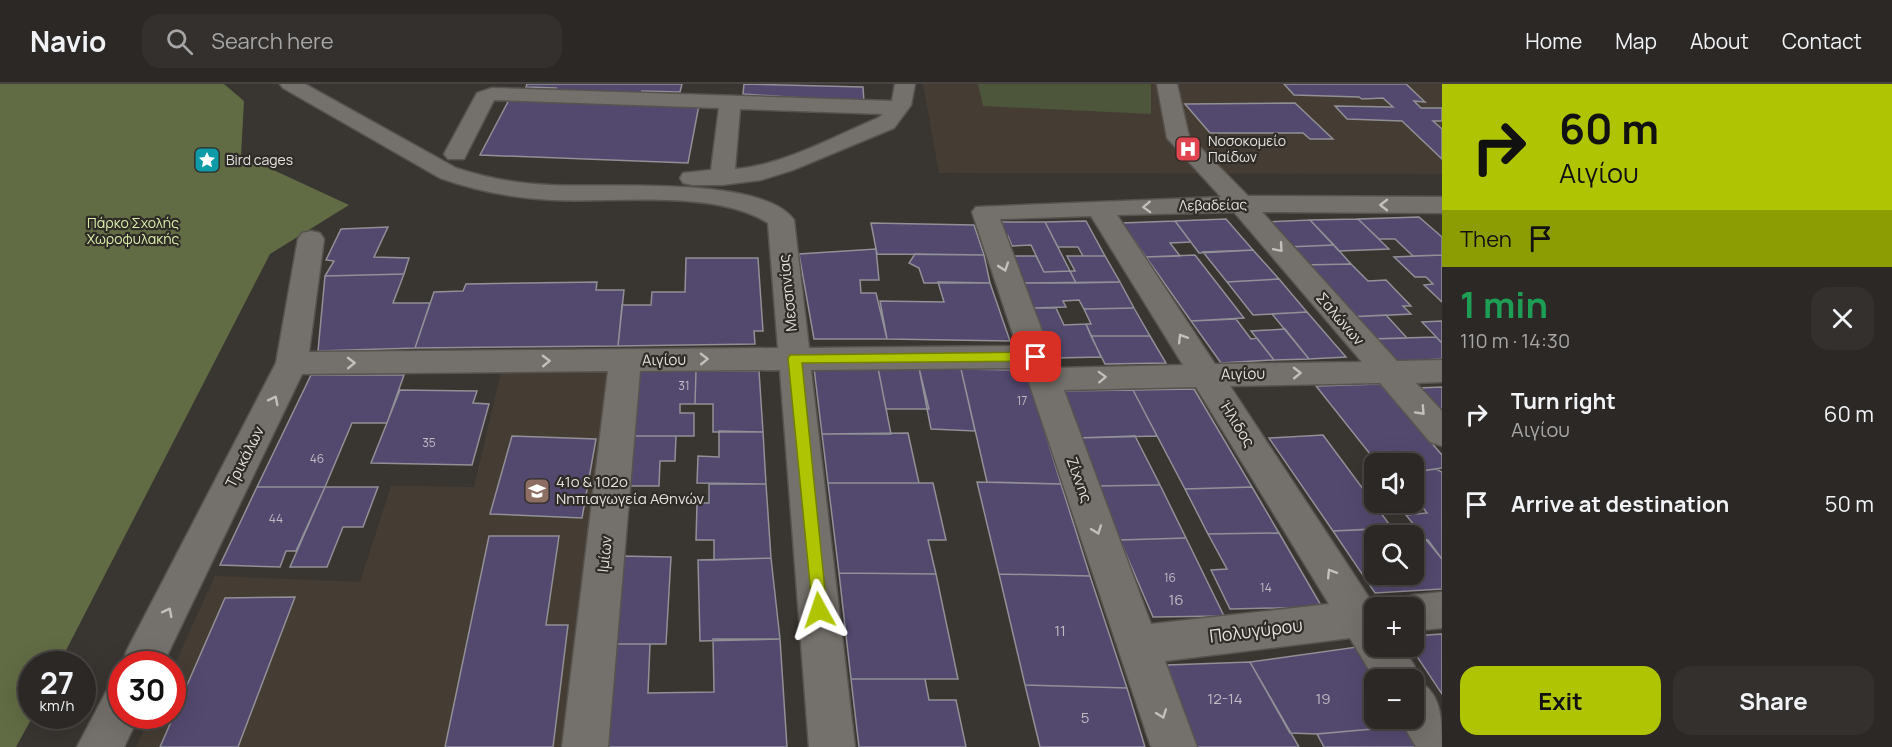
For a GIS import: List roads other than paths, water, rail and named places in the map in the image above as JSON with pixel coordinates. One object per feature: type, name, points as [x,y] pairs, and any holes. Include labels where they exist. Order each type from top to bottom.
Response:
[{"type":"street","name":"Μεσσηνίας","points":[[290,84],[448,173],[474,183],[520,191],[690,195],[743,201],[765,208],[781,220],[832,747]]},
{"type":"street","points":[[638,178],[722,178],[752,175],[785,165],[886,123],[899,108],[906,93],[905,84]]},
{"type":"street","name":"Σαλώνων","points":[[1167,84],[1178,138],[1241,204],[1386,372],[1442,433]]},
{"type":"street","points":[[456,154],[483,97],[492,94],[899,108]]},
{"type":"street","points":[[722,178],[730,102]]},
{"type":"street","name":"Λεβαδείας","points":[[985,212],[1241,204],[1437,210]]},
{"type":"street","name":"Ήλιδος","points":[[1099,208],[1204,374],[1364,618]]},
{"type":"street","name":"Ζίχνης","points":[[985,212],[1174,747]]},
{"type":"street","name":"Τρικάλων","points":[[148,651],[292,363],[311,239]]},
{"type":"street","name":"Αιγίου","points":[[292,363],[795,358],[1204,374],[1442,371]]},
{"type":"street","name":"Ιμίων","points":[[585,747],[625,360]]},
{"type":"street","points":[[1424,612],[1442,610]]},
{"type":"street","name":"Πολυγύρου","points":[[1138,645],[1364,631]]},
{"type":"street","points":[[1424,718],[1442,747]]},
{"type":"street","points":[[100,747],[109,729]]},
{"type":"place","name":"Νοσοκομείο Παίδων","points":[[1188,149]]},
{"type":"place","name":"Bird cages","points":[[207,160]]},
{"type":"place","name":"41ο & 102ο Νηπιαγωγεία Αθηνών","points":[[537,491]]},
{"type":"park label","name":"Πάρκο Σχολής Χωροφυλακής","points":[[133,232]]}]
